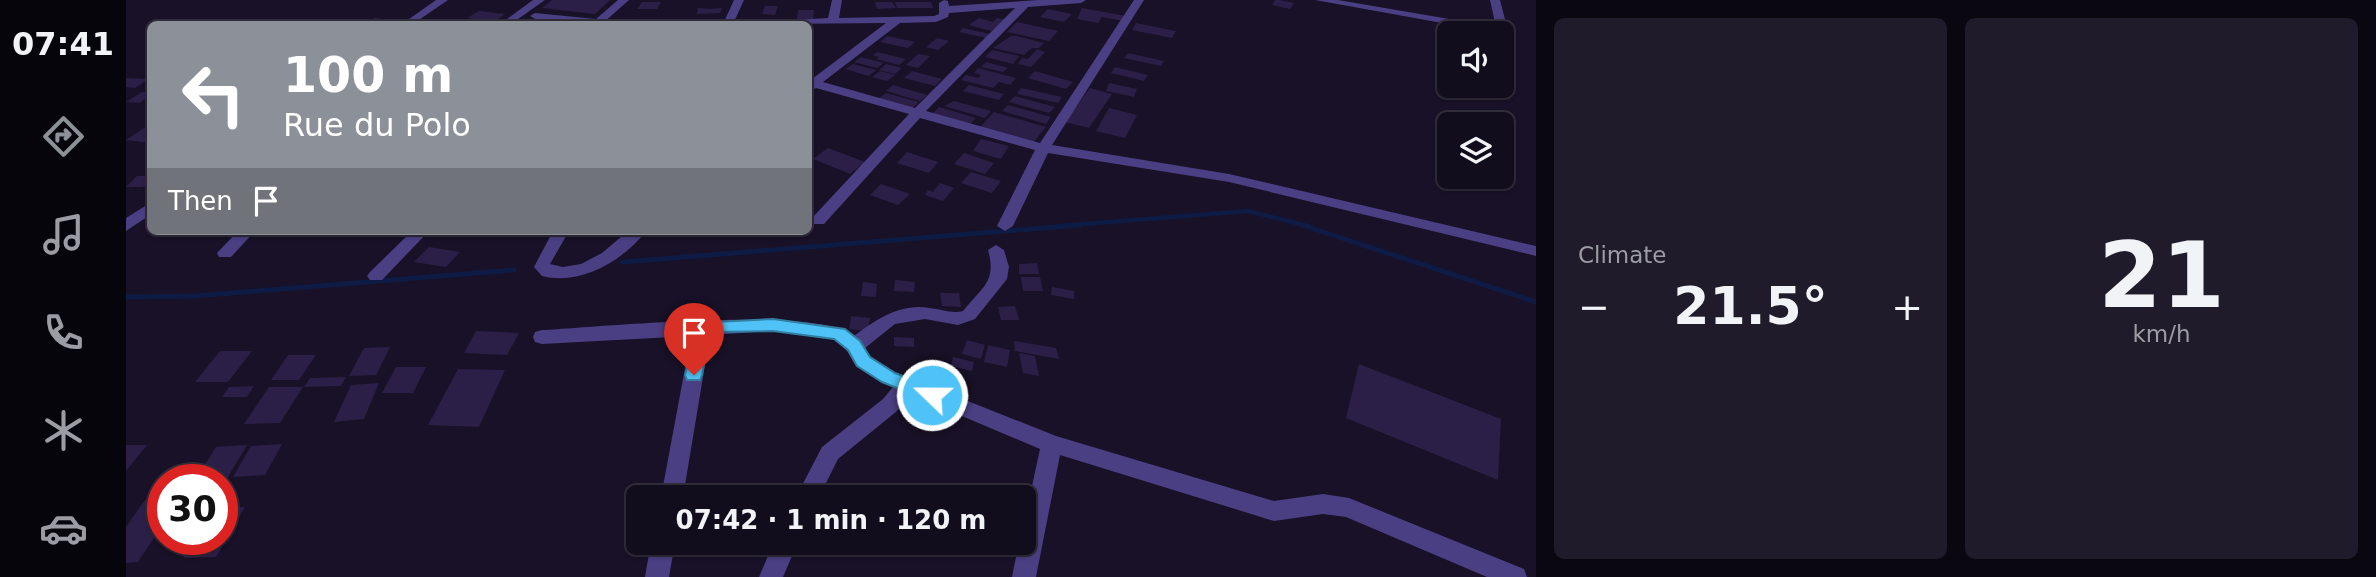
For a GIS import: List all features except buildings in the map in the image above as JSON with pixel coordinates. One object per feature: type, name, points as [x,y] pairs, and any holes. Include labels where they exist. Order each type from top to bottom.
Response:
[{"type":"street","points":[[412,21],[443,0]]},
{"type":"street","points":[[509,21],[540,0]]},
{"type":"street","points":[[599,21],[624,0]]},
{"type":"street","points":[[729,21],[739,0]]},
{"type":"street","points":[[833,21],[837,0]]},
{"type":"street","points":[[812,22],[936,19],[942,18],[944,5],[1081,0]]},
{"type":"street","points":[[1005,226],[1043,148],[1139,0]]},
{"type":"street","points":[[1320,0],[1503,31],[1494,0]]},
{"type":"street","points":[[818,221],[916,114],[1026,4]]},
{"type":"street","points":[[535,16],[579,21]]},
{"type":"street","points":[[812,84],[897,20]]},
{"type":"street","points":[[812,85],[1043,148],[1229,178],[1536,251]]},
{"type":"street","points":[[126,226],[147,210]]},
{"type":"street","points":[[225,253],[243,235]]},
{"type":"street","points":[[376,276],[417,235]]},
{"type":"street","points":[[559,235],[542,264],[548,272],[594,267],[633,235]]},
{"type":"street","points":[[854,346],[890,318],[925,313],[958,319],[969,315],[998,279],[1001,267],[996,250]]},
{"type":"street","points":[[542,337],[773,325],[839,333],[854,346],[863,361],[888,377],[1052,444],[1274,511],[1288,513],[1315,505],[1331,504],[1349,508],[1515,577]]},
{"type":"street","points":[[674,485],[702,327]]},
{"type":"street","points":[[813,485],[830,453],[890,405],[907,384]]},
{"type":"street","points":[[1024,577],[1052,444]]},
{"type":"street","points":[[657,577],[661,555]]},
{"type":"street","points":[[771,577],[780,555]]},
{"type":"waterway","points":[[1058,226],[1248,211],[1308,226]]},
{"type":"waterway","points":[[623,262],[1080,225]]},
{"type":"waterway","points":[[1302,225],[1536,302]]},
{"type":"waterway","points":[[126,297],[195,296],[514,270]]},
{"type":"route","points":[[694,375],[702,327],[773,325],[839,333],[854,346],[863,361],[888,377],[932,395]]}]
